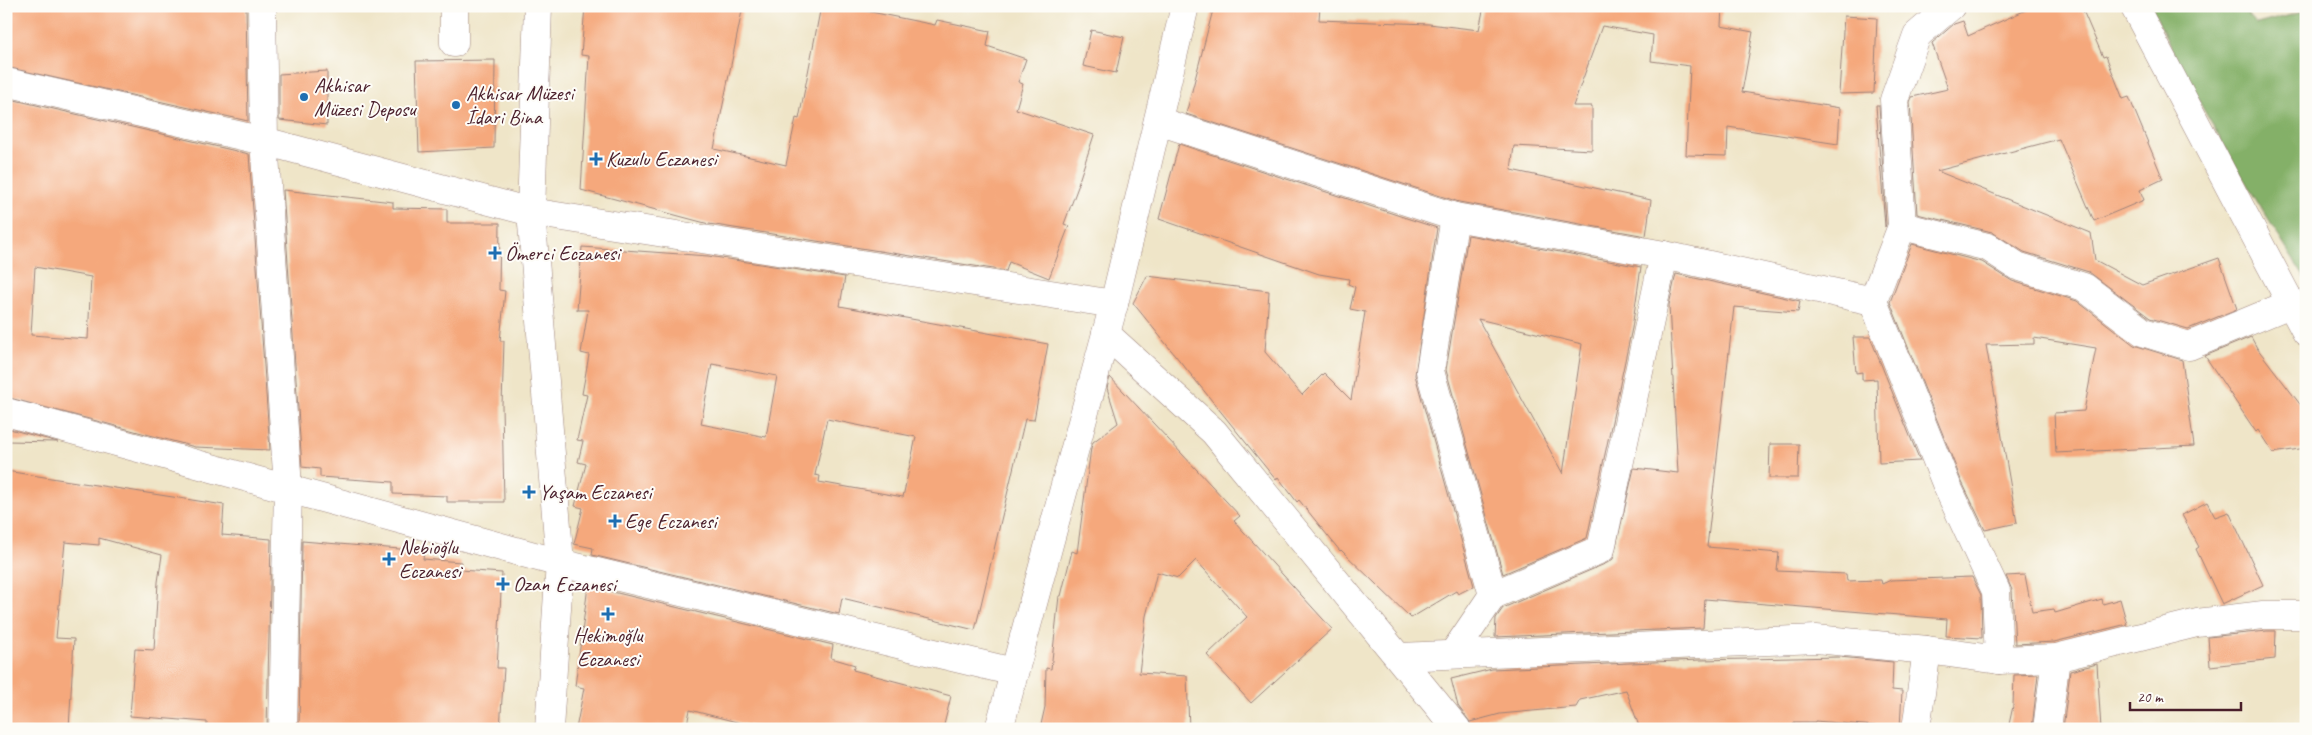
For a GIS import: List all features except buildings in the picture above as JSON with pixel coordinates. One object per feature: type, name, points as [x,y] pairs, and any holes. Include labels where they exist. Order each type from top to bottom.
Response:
[{"type":"street","points":[[262,6],[264,141],[288,487],[283,729]]},
{"type":"street","points":[[454,6],[454,43]]},
{"type":"street","points":[[538,6],[531,212],[560,563],[549,729]]},
{"type":"street","points":[[999,729],[1114,304],[1185,6]]},
{"type":"street","points":[[1951,6],[1916,35],[1894,100],[1902,226],[1873,301],[1947,486],[1996,591],[1999,660]]},
{"type":"street","points":[[2134,6],[2306,332]]},
{"type":"street","points":[[6,82],[264,141],[531,212],[1114,304]]},
{"type":"street","points":[[1158,121],[1455,217],[1664,255],[1873,301]]},
{"type":"street","points":[[1455,217],[1430,371],[1493,595]]},
{"type":"street","points":[[1902,226],[1988,247],[2017,266],[2084,287],[2143,332],[2188,346],[2290,304]]},
{"type":"street","points":[[1453,654],[1493,595],[1602,549],[1664,255]]},
{"type":"street","points":[[1106,334],[1214,432],[1457,729]]},
{"type":"street","points":[[6,412],[288,487],[560,563],[1014,672]]},
{"type":"street","points":[[1400,657],[1816,639],[1927,650],[1999,660],[2056,658],[2197,623],[2263,615],[2306,614]]},
{"type":"street","points":[[1916,729],[1927,650]]},
{"type":"street","points":[[2046,729],[2056,658]]},
{"type":"green space","points":[[2151,6],[2240,6],[2257,24],[2306,11],[2306,280],[2244,180],[2186,77]]},
{"type":"place","name":"Akhisar Müzesi Deposu","points":[[304,97]]},
{"type":"place","name":"Akhisar Müzesi İdari Bina","points":[[456,105]]},
{"type":"place","name":"Kuzulu Eczanesi","points":[[596,159]]},
{"type":"place","name":"Ömerci Eczanesi","points":[[495,253]]},
{"type":"place","name":"Yaşam Eczanesi","points":[[529,492]]},
{"type":"place","name":"Ege Eczanesi","points":[[615,521]]},
{"type":"place","name":"Nebioğlu Eczanesi","points":[[389,559]]},
{"type":"place","name":"Ozan Eczanesi","points":[[503,584]]},
{"type":"place","name":"Hekimoğlu Eczanesi","points":[[608,614]]}]
